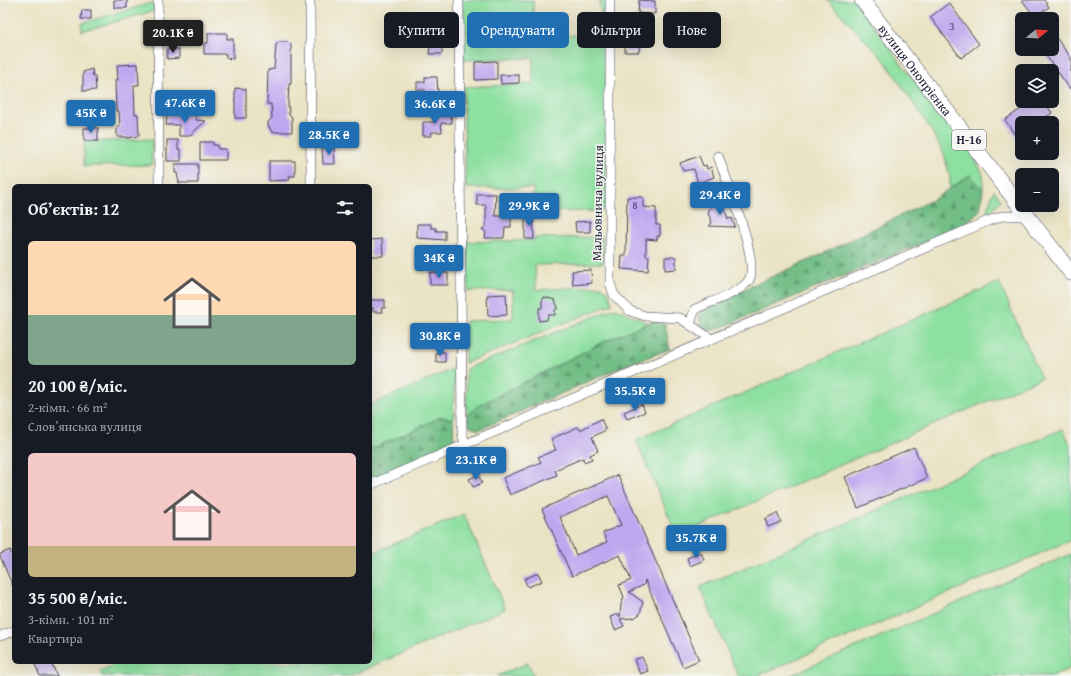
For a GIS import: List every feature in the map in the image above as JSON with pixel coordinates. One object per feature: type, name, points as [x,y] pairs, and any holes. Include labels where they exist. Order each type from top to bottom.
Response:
[{"type":"main road","name":"вулиця Онопрієнка","points":[[862,0],[1071,273]]},
{"type":"street","points":[[158,0],[159,184]]},
{"type":"street","points":[[310,0],[311,184]]},
{"type":"street","points":[[459,0],[462,433],[465,444]]},
{"type":"street","name":"Мальовнича вулиця","points":[[610,0],[610,283],[614,295],[630,311],[645,316],[680,318],[711,339]]},
{"type":"street","points":[[690,324],[696,309],[737,291],[749,280],[752,268],[746,238],[718,156]]},
{"type":"street","points":[[372,484],[988,221],[1002,216],[1026,216]]},
{"type":"street","points":[[0,636],[12,632]]},
{"type":"green space","points":[[462,0],[533,0],[533,12],[467,12],[467,48],[569,48],[569,35],[577,35],[577,48],[606,48],[606,207],[601,211],[534,212],[533,188],[466,188],[463,87],[533,84],[533,58],[463,60]]},
{"type":"green space","points":[[600,0],[606,0],[606,12],[600,12]]},
{"type":"green space","points":[[827,0],[854,0],[912,78],[974,156],[983,175],[983,190],[970,175],[950,189],[950,177],[944,154],[930,128],[885,61]]},
{"type":"green space","points":[[151,3],[154,4],[154,11],[82,31],[82,23]]},
{"type":"green space","points":[[152,139],[152,165],[84,166],[84,142]]},
{"type":"green space","points":[[970,175],[983,190],[980,210],[963,226],[722,327],[710,331],[701,327],[699,315],[704,307],[814,258],[934,199]]},
{"type":"green space","points":[[994,190],[1001,200],[989,213],[986,213]]},
{"type":"green space","points":[[602,237],[603,263],[535,265],[536,290],[602,286],[609,293],[612,304],[465,363],[465,321],[513,319],[513,290],[468,291],[467,242],[535,240],[535,238]]},
{"type":"green space","points":[[999,282],[1041,378],[677,536],[636,440]]},
{"type":"green space","points":[[615,308],[649,323],[607,340],[476,407],[467,418],[466,369]]},
{"type":"green space","points":[[655,320],[665,324],[670,349],[621,367],[479,430],[470,426],[467,418],[476,407],[607,340]]},
{"type":"green space","points":[[455,368],[453,419],[441,417],[372,449],[372,404]]},
{"type":"green space","points":[[441,417],[453,419],[454,440],[443,450],[372,479],[372,449]]},
{"type":"green space","points":[[1063,429],[1071,447],[1071,540],[757,676],[738,676],[700,587]]},
{"type":"green space","points":[[464,514],[505,609],[349,676],[102,676],[100,671],[116,664],[372,664],[372,553]]},
{"type":"green space","points":[[1071,554],[1071,668],[1052,676],[789,676]]},
{"type":"green space","points":[[528,663],[534,676],[497,676]]},
{"type":"building","points":[[114,0],[127,0],[127,8],[114,8]]},
{"type":"building","points":[[639,0],[655,1],[655,12],[638,12]]},
{"type":"building","points":[[1022,0],[1044,0],[1049,7],[1042,12],[1031,12]]},
{"type":"building","points":[[949,3],[979,44],[961,58],[930,17]]},
{"type":"building","points":[[82,10],[91,10],[91,19],[81,19]]},
{"type":"building","points":[[208,33],[227,33],[227,39],[233,39],[233,59],[226,58],[226,54],[204,54],[204,43],[208,43]]},
{"type":"building","points":[[279,42],[288,42],[291,45],[291,84],[289,84],[288,104],[289,115],[292,117],[292,132],[272,132],[268,125],[268,122],[272,118],[271,104],[267,104],[268,70],[274,69],[276,45]]},
{"type":"building","points":[[1059,42],[1071,58],[1071,90],[1059,74],[1059,64],[1052,64],[1046,56],[1059,56]]},
{"type":"building","points":[[430,48],[442,48],[442,54],[429,54]]},
{"type":"building","points":[[625,48],[639,48],[639,52],[625,52]]},
{"type":"building","points":[[167,49],[179,49],[179,58],[167,59]]},
{"type":"building","points":[[497,61],[497,79],[475,80],[475,62]]},
{"type":"building","points":[[138,64],[139,85],[134,85],[135,114],[138,114],[139,136],[127,138],[117,137],[117,127],[120,127],[119,111],[116,111],[115,80],[118,80],[117,65]]},
{"type":"building","points":[[92,69],[93,76],[95,76],[96,90],[83,91],[83,72]]},
{"type":"building","points":[[500,75],[519,75],[519,83],[501,84]]},
{"type":"building","points":[[425,77],[437,77],[438,95],[425,95],[425,90],[417,90],[417,82],[425,82]]},
{"type":"building","points":[[235,88],[246,89],[246,118],[235,118]]},
{"type":"building","points":[[1022,108],[1049,108],[1052,113],[1048,116],[1015,116],[1015,135],[1005,120]]},
{"type":"building","points":[[167,115],[196,115],[196,120],[206,121],[189,136],[179,136],[179,125],[166,125]]},
{"type":"building","points":[[434,116],[451,116],[452,123],[441,123],[442,132],[431,132],[432,136],[423,136],[423,122],[434,122]]},
{"type":"building","points":[[84,128],[98,128],[98,141],[84,141]]},
{"type":"building","points":[[167,140],[178,140],[178,150],[181,150],[181,161],[167,161]]},
{"type":"building","points":[[200,142],[213,142],[213,145],[218,145],[218,149],[226,149],[226,160],[200,160]]},
{"type":"building","points":[[334,147],[335,164],[323,164],[322,148]]},
{"type":"building","points":[[699,156],[703,166],[706,165],[707,169],[711,167],[714,177],[698,183],[694,169],[683,171],[680,163]]},
{"type":"building","points":[[269,161],[295,161],[295,176],[289,176],[290,180],[269,181]]},
{"type":"building","points":[[175,164],[198,164],[198,183],[179,183],[177,173],[175,173]]},
{"type":"building","points":[[477,194],[496,194],[495,216],[511,216],[511,227],[505,227],[504,238],[485,238],[486,232],[482,229],[486,227],[486,205],[477,205]]},
{"type":"building","points":[[627,197],[643,197],[643,207],[656,208],[656,225],[660,225],[660,236],[657,236],[657,240],[646,239],[646,256],[649,256],[648,271],[621,269],[622,256],[626,256]]},
{"type":"building","points":[[722,200],[728,219],[732,218],[735,227],[709,226],[712,223],[708,213],[712,203]]},
{"type":"building","points":[[525,215],[533,215],[534,239],[525,239]]},
{"type":"building","points":[[590,221],[590,232],[576,232],[575,222]]},
{"type":"building","points":[[417,224],[431,224],[431,228],[436,228],[436,231],[445,231],[445,240],[417,238]]},
{"type":"building","points":[[382,239],[383,256],[372,256],[372,240]]},
{"type":"building","points":[[665,257],[676,257],[676,269],[665,270]]},
{"type":"building","points":[[591,270],[592,283],[573,285],[572,271]]},
{"type":"building","points":[[430,272],[448,273],[448,285],[430,285]]},
{"type":"building","points":[[506,294],[507,315],[488,316],[487,295]]},
{"type":"building","points":[[544,297],[555,300],[558,308],[555,310],[555,315],[548,315],[547,320],[539,321],[539,308],[542,308],[542,301]]},
{"type":"building","points":[[372,300],[385,300],[385,308],[381,308],[382,312],[373,312]]},
{"type":"building","points":[[436,352],[445,352],[445,362],[436,362]]},
{"type":"building","points":[[642,404],[645,412],[627,419],[624,412]]},
{"type":"building","points":[[601,419],[606,430],[592,437],[598,451],[590,455],[592,459],[584,462],[583,458],[555,470],[557,475],[510,495],[503,478],[541,462],[538,457],[556,450],[551,439],[578,427],[580,430]]},
{"type":"building","points":[[914,447],[927,478],[858,508],[845,477]]},
{"type":"building","points":[[478,475],[482,483],[473,487],[469,479]]},
{"type":"building","points":[[618,475],[699,660],[683,667],[645,580],[644,585],[629,592],[643,602],[640,614],[634,618],[620,619],[624,626],[615,630],[610,617],[618,614],[620,617],[621,604],[624,597],[619,585],[631,580],[620,555],[572,576],[542,509]],"holes":[[[608,496],[621,525],[603,533],[607,542],[576,555],[560,517]]]},
{"type":"building","points":[[777,513],[781,522],[768,527],[765,519]]},
{"type":"building","points":[[10,550],[12,555],[12,584],[0,556],[0,554]]},
{"type":"building","points":[[701,552],[704,560],[690,566],[687,558]]},
{"type":"building","points":[[538,573],[542,581],[528,587],[524,579]]},
{"type":"building","points":[[642,657],[648,671],[640,674],[634,660]]},
{"type":"building","points":[[35,664],[52,664],[57,676],[40,676]]}]
